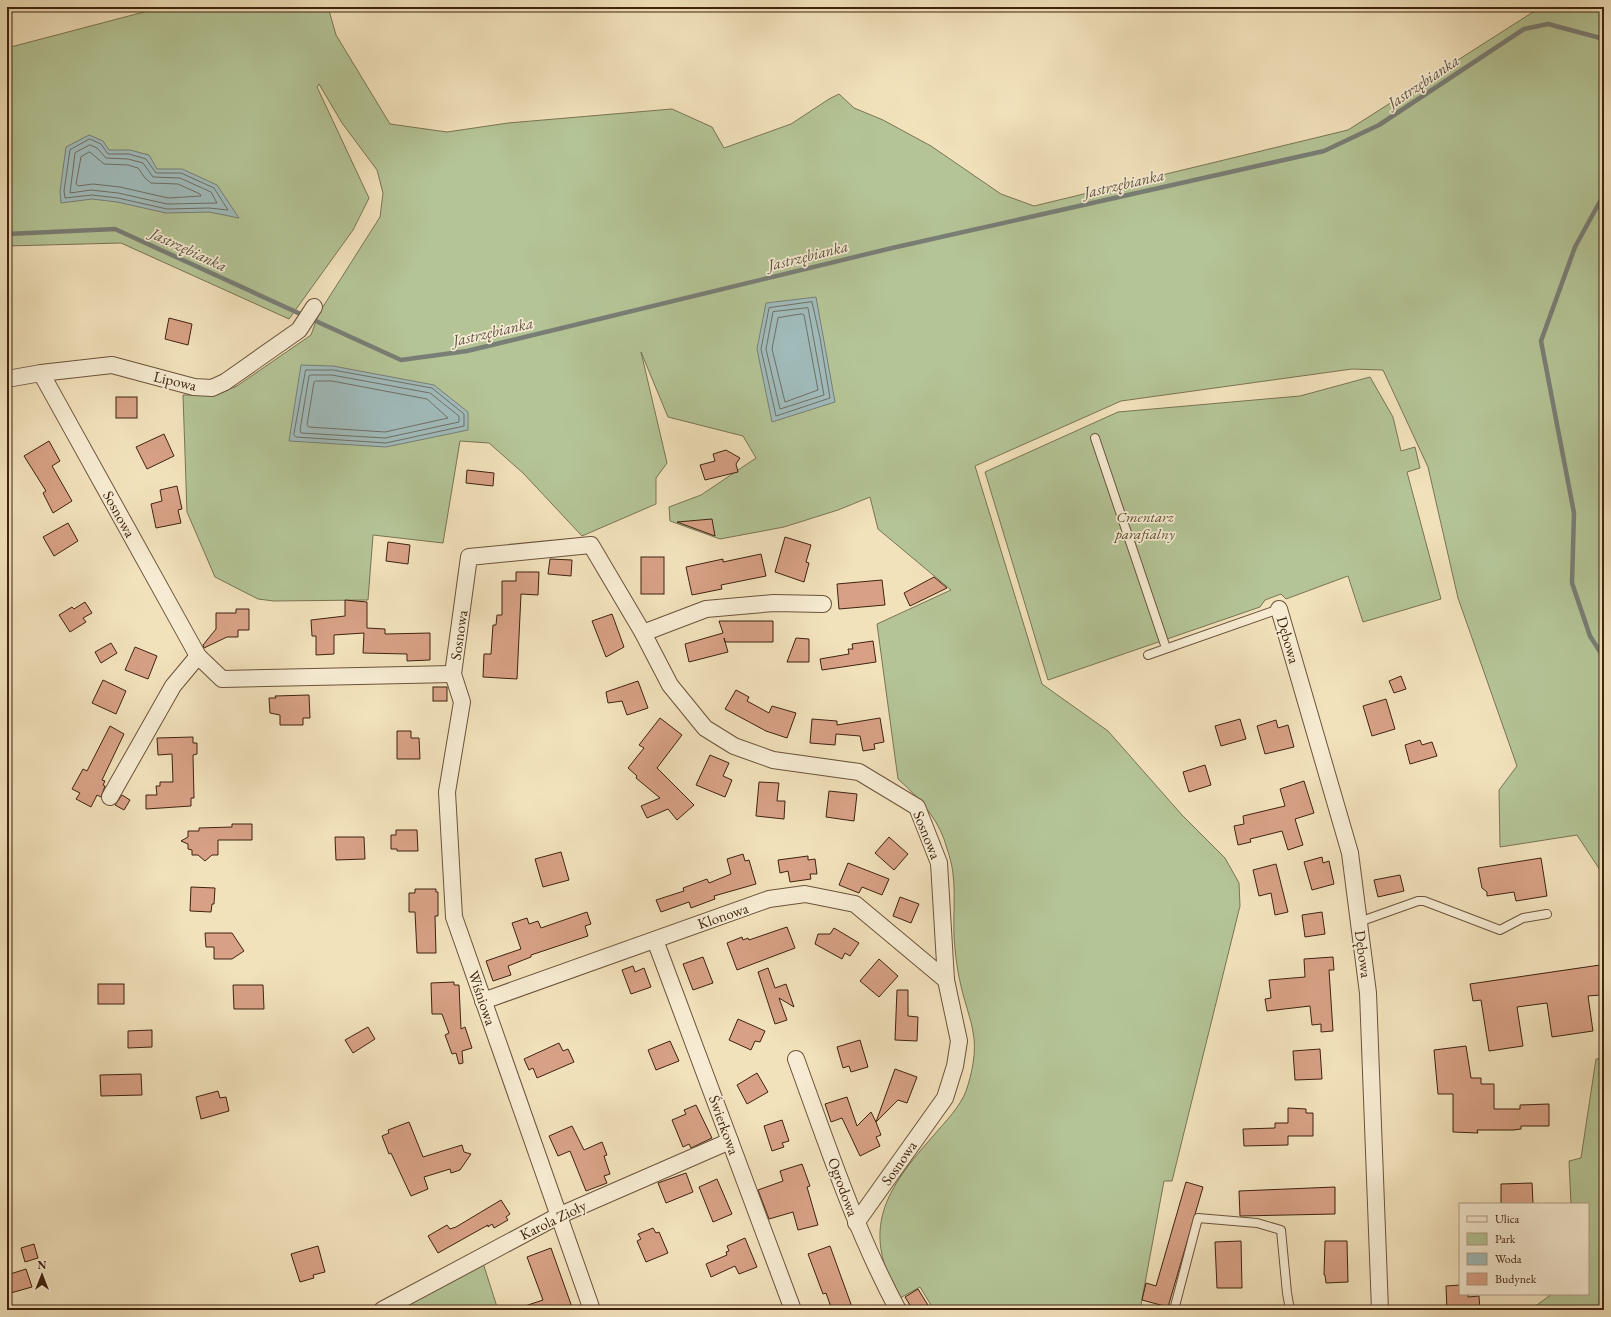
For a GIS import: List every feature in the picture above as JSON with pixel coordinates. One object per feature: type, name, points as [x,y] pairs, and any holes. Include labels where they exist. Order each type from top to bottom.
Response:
[{"type":"street","name":"Lipowa","points":[[7,379],[41,372],[112,365],[194,387],[212,388],[225,382],[299,330],[314,307]]},
{"type":"street","name":"Sosnowa","points":[[41,372],[198,656],[222,679],[453,674],[469,557],[591,544],[643,633],[670,685],[705,728],[734,746],[773,760],[859,772],[917,807],[939,863],[946,980],[959,1041],[955,1066],[945,1098],[856,1223]]},
{"type":"street","points":[[643,633],[706,609],[774,603],[823,604]]},
{"type":"street","name":"Dębowa","points":[[1279,609],[1350,853],[1368,992],[1380,1310]]},
{"type":"street","points":[[110,797],[173,686],[198,656]]},
{"type":"street","name":"Wiśniowa","points":[[453,674],[462,702],[447,792],[454,917],[592,1310]]},
{"type":"street","name":"Klonowa","points":[[483,1001],[770,899],[805,894],[855,904],[946,980]]},
{"type":"street","name":"Świerkowa","points":[[655,940],[793,1310]]},
{"type":"street","name":"Ogrodowa","points":[[796,1059],[856,1223],[880,1276],[898,1310]]},
{"type":"street","name":"Karola Zioły","points":[[382,1310],[558,1216],[730,1141]]},
{"type":"lane","points":[[1095,438],[1166,648]]},
{"type":"lane","points":[[1148,655],[1279,609]]},
{"type":"lane","points":[[1359,922],[1418,901],[1424,901],[1500,930],[1523,918],[1547,914]]},
{"type":"lane","points":[[1174,1310],[1198,1218],[1258,1223],[1281,1230],[1290,1310]]},
{"type":"green space","points":[[163,7],[328,7],[336,35],[390,124],[447,132],[508,123],[672,109],[712,127],[724,148],[791,124],[839,94],[854,108],[883,120],[931,146],[1001,194],[1034,206],[1348,130],[1541,7],[1604,7],[1604,881],[1602,873],[1577,835],[1500,847],[1499,790],[1517,766],[1458,598],[1428,467],[1383,370],[1352,369],[1121,401],[975,466],[1042,684],[1108,731],[1182,815],[1225,858],[1239,883],[1240,906],[1172,1181],[1164,1181],[1140,1310],[934,1310],[920,1287],[900,1298],[888,1273],[881,1251],[880,1230],[884,1211],[891,1192],[903,1174],[960,1103],[966,1091],[972,1070],[974,1039],[972,1026],[961,987],[956,957],[954,940],[954,883],[952,865],[944,839],[936,822],[919,799],[898,779],[877,624],[951,590],[878,529],[870,497],[838,510],[784,527],[720,539],[670,521],[669,507],[701,495],[756,458],[743,436],[668,417],[641,352],[667,463],[656,478],[656,504],[582,536],[523,473],[489,443],[460,441],[443,543],[373,535],[368,600],[274,601],[258,599],[215,577],[187,512],[183,395],[216,395],[237,386],[311,335],[319,313],[380,217],[383,193],[377,170],[342,123],[319,84],[317,87],[369,198],[353,230],[289,319],[121,243],[7,246],[7,48]]},
{"type":"green space","name":"Cmentarz parafialny","points":[[1370,377],[1393,417],[1401,451],[1415,447],[1420,468],[1407,472],[1441,599],[1363,622],[1348,576],[1286,599],[1281,594],[1265,600],[1260,607],[1048,680],[985,472],[1118,412],[1300,396]]},
{"type":"green space","points":[[1604,1058],[1604,1310],[1530,1310],[1551,1295],[1589,1295],[1589,1203],[1571,1203],[1569,1161],[1581,1158],[1596,1059]]},
{"type":"green space","points":[[483,1263],[498,1310],[400,1310]]},
{"type":"water","points":[[89,135],[103,141],[109,150],[130,150],[149,155],[157,169],[182,169],[217,185],[239,218],[209,212],[166,213],[117,202],[92,199],[61,203],[60,191],[66,147]]},
{"type":"water","points":[[816,297],[835,402],[772,422],[757,349],[766,303]]},
{"type":"water","points":[[301,365],[333,366],[434,385],[468,412],[468,430],[386,447],[289,441]]},
{"type":"building","points":[[169,318],[192,324],[188,345],[165,339]]},
{"type":"building","points":[[116,397],[137,397],[137,418],[116,418]]},
{"type":"building","points":[[164,434],[174,456],[147,469],[136,447]]},
{"type":"building","points":[[49,441],[60,461],[52,466],[72,501],[53,513],[43,493],[46,491],[24,456]]},
{"type":"building","points":[[726,450],[740,458],[736,464],[738,472],[705,480],[700,465],[715,461],[713,454]]},
{"type":"building","points":[[467,470],[494,473],[493,486],[466,483]]},
{"type":"building","points":[[177,486],[182,509],[178,510],[181,523],[156,528],[151,504],[162,501],[160,490]]},
{"type":"building","points":[[712,519],[715,536],[677,522]]},
{"type":"building","points":[[68,523],[78,541],[54,556],[43,537]]},
{"type":"building","points":[[785,537],[811,545],[806,562],[809,563],[804,582],[775,572]]},
{"type":"building","points":[[388,542],[410,545],[408,564],[386,561]]},
{"type":"building","points":[[761,554],[766,576],[721,585],[722,589],[692,595],[686,567],[723,559],[723,562]]},
{"type":"building","points":[[641,557],[664,557],[664,594],[641,594]]},
{"type":"building","points":[[550,559],[572,560],[571,576],[548,574]]},
{"type":"building","points":[[516,572],[539,572],[538,595],[521,594],[517,679],[483,677],[484,654],[491,654],[493,625],[496,625],[497,615],[502,615],[502,581],[516,581]]},
{"type":"building","points":[[934,577],[947,588],[910,606],[904,593]]},
{"type":"building","points":[[882,580],[885,605],[839,609],[837,584]]},
{"type":"building","points":[[345,600],[367,602],[367,628],[385,629],[385,634],[430,633],[430,660],[407,661],[407,654],[363,653],[364,633],[334,635],[334,654],[316,655],[316,636],[312,636],[311,620],[345,616]]},
{"type":"building","points":[[85,602],[92,613],[83,618],[86,622],[70,632],[59,615],[72,607],[74,609]]},
{"type":"building","points":[[236,609],[249,609],[249,630],[238,630],[238,637],[227,637],[204,648],[203,645],[216,629],[216,613],[236,613]]},
{"type":"building","points":[[612,614],[624,647],[606,657],[592,621]]},
{"type":"building","points":[[719,621],[773,621],[773,642],[725,642],[728,652],[689,662],[685,644],[723,633]]},
{"type":"building","points":[[796,638],[809,639],[809,662],[787,662]]},
{"type":"building","points":[[873,641],[876,662],[822,670],[820,659],[849,654],[848,649],[853,649],[852,644]]},
{"type":"building","points":[[111,643],[117,653],[101,663],[95,652]]},
{"type":"building","points":[[135,647],[157,656],[148,679],[125,670]]},
{"type":"building","points":[[1401,676],[1406,689],[1394,693],[1389,681]]},
{"type":"building","points":[[103,680],[126,691],[116,714],[92,703]]},
{"type":"building","points":[[638,681],[648,708],[627,715],[622,701],[608,703],[606,692]]},
{"type":"building","points":[[433,687],[447,687],[447,701],[433,701]]},
{"type":"building","points":[[736,690],[749,697],[747,701],[769,713],[772,706],[796,713],[787,738],[766,731],[725,709]]},
{"type":"building","points":[[309,695],[310,718],[303,718],[303,725],[280,725],[280,715],[270,713],[269,698],[276,698],[275,696]]},
{"type":"building","points":[[1386,699],[1395,729],[1372,736],[1363,706]]},
{"type":"building","points":[[660,718],[682,735],[657,768],[694,805],[677,820],[668,809],[647,818],[641,806],[660,798],[636,778],[637,776],[628,768],[644,748],[639,745]]},
{"type":"building","points":[[880,718],[884,742],[874,744],[875,749],[863,751],[860,736],[836,734],[835,745],[810,743],[812,719],[837,721],[837,725]]},
{"type":"building","points":[[1240,719],[1246,739],[1221,746],[1215,726]]},
{"type":"building","points":[[1276,720],[1278,728],[1288,725],[1294,747],[1265,754],[1257,726]]},
{"type":"building","points":[[110,726],[124,734],[102,780],[105,781],[103,785],[105,786],[101,797],[97,795],[91,807],[76,799],[80,793],[72,789],[83,769],[87,771]]},
{"type":"building","points":[[397,731],[411,731],[411,738],[419,738],[420,759],[397,759]]},
{"type":"building","points":[[193,737],[193,743],[197,743],[197,754],[193,755],[194,798],[191,798],[191,806],[146,809],[146,795],[157,795],[156,786],[160,786],[160,782],[173,782],[172,754],[158,755],[157,738]]},
{"type":"building","points":[[1420,740],[1422,745],[1432,742],[1437,756],[1410,764],[1405,745]]},
{"type":"building","points":[[710,755],[729,763],[723,776],[732,780],[725,797],[696,785]]},
{"type":"building","points":[[1205,765],[1211,785],[1189,792],[1183,772]]},
{"type":"building","points":[[1304,781],[1314,813],[1295,819],[1303,845],[1288,850],[1282,831],[1250,839],[1251,842],[1238,845],[1234,826],[1244,824],[1243,816],[1285,806],[1280,789]]},
{"type":"building","points":[[759,782],[779,783],[777,801],[785,801],[784,819],[756,816]]},
{"type":"building","points":[[829,791],[857,794],[854,821],[826,817]]},
{"type":"building","points":[[122,795],[130,800],[124,810],[115,805]]},
{"type":"building","points":[[232,824],[252,824],[252,840],[218,840],[218,855],[212,855],[205,861],[198,855],[192,855],[192,850],[188,849],[188,844],[181,841],[188,837],[188,831],[199,831],[199,828],[232,827]]},
{"type":"building","points":[[396,830],[417,830],[418,851],[397,851],[397,849],[391,849],[391,835],[396,835]]},
{"type":"building","points":[[335,837],[364,837],[365,859],[336,860]]},
{"type":"building","points":[[889,837],[908,854],[894,870],[875,853]]},
{"type":"building","points":[[561,852],[569,880],[543,887],[535,859]]},
{"type":"building","points":[[743,854],[745,861],[749,860],[756,884],[714,896],[715,899],[691,908],[689,902],[661,912],[656,900],[684,891],[683,888],[707,879],[709,883],[731,874],[727,859]]},
{"type":"building","points":[[808,856],[808,860],[815,859],[817,874],[810,874],[811,879],[790,882],[788,871],[780,873],[778,860]]},
{"type":"building","points":[[1322,857],[1323,863],[1329,861],[1334,884],[1312,890],[1304,862]]},
{"type":"building","points":[[1541,858],[1547,896],[1516,901],[1514,892],[1487,896],[1487,892],[1482,888],[1478,868]]},
{"type":"building","points":[[848,863],[889,879],[882,895],[862,887],[859,893],[839,885]]},
{"type":"building","points":[[1276,864],[1288,912],[1275,915],[1271,893],[1259,896],[1253,870]]},
{"type":"building","points":[[1400,875],[1404,891],[1378,897],[1374,880]]},
{"type":"building","points":[[191,887],[215,888],[214,904],[212,904],[211,912],[190,911]]},
{"type":"building","points":[[415,889],[436,889],[436,892],[438,892],[438,916],[435,916],[436,953],[417,953],[415,912],[409,912],[409,893],[415,893]]},
{"type":"building","points":[[900,897],[919,904],[911,923],[893,916]]},
{"type":"building","points":[[587,912],[591,924],[585,926],[588,936],[531,955],[531,957],[508,966],[511,975],[493,981],[486,961],[521,949],[512,923],[527,918],[529,924],[538,921],[541,928]]},
{"type":"building","points":[[1322,912],[1325,934],[1305,937],[1302,915]]},
{"type":"building","points":[[787,927],[795,948],[737,970],[727,943],[742,937],[743,940],[748,938],[749,940]]},
{"type":"building","points":[[834,928],[859,943],[850,956],[845,953],[842,959],[815,944],[818,934],[830,934]]},
{"type":"building","points":[[205,933],[232,933],[244,951],[232,959],[214,959],[214,947],[206,947]]},
{"type":"building","points":[[703,957],[713,983],[693,990],[683,964]]},
{"type":"building","points":[[1333,957],[1334,970],[1329,970],[1333,1031],[1321,1032],[1321,1024],[1312,1025],[1310,1006],[1267,1011],[1265,999],[1271,998],[1269,980],[1305,977],[1304,959]]},
{"type":"building","points":[[879,959],[898,976],[879,997],[860,981]]},
{"type":"building","points":[[1600,965],[1603,985],[1601,995],[1588,996],[1593,1031],[1552,1037],[1547,1003],[1517,1007],[1523,1046],[1489,1051],[1481,1000],[1473,1001],[1470,984]]},
{"type":"building","points":[[633,966],[635,972],[644,968],[651,987],[631,994],[622,970]]},
{"type":"building","points":[[768,968],[775,988],[786,984],[794,1007],[779,998],[787,1020],[775,1024],[758,972]]},
{"type":"building","points":[[454,982],[454,985],[459,985],[461,1029],[465,1027],[472,1048],[462,1051],[463,1063],[459,1064],[456,1053],[452,1054],[445,1035],[449,1033],[442,1014],[432,1014],[431,983]]},
{"type":"building","points":[[98,984],[124,984],[124,1004],[98,1004]]},
{"type":"building","points":[[233,985],[263,985],[264,1009],[234,1009]]},
{"type":"building","points":[[897,990],[908,990],[908,1016],[918,1017],[917,1041],[895,1040]]},
{"type":"building","points":[[738,1019],[765,1031],[760,1042],[755,1041],[751,1050],[729,1040]]},
{"type":"building","points":[[368,1027],[375,1039],[353,1053],[345,1040]]},
{"type":"building","points":[[152,1030],[152,1047],[128,1048],[128,1031]]},
{"type":"building","points":[[860,1040],[868,1067],[851,1072],[849,1066],[843,1068],[837,1047]]},
{"type":"building","points":[[670,1041],[679,1061],[656,1070],[648,1050]]},
{"type":"building","points":[[559,1043],[563,1051],[568,1049],[574,1062],[537,1078],[533,1068],[529,1070],[524,1059]]},
{"type":"building","points":[[1466,1046],[1471,1078],[1481,1078],[1481,1084],[1494,1084],[1494,1109],[1520,1109],[1520,1105],[1549,1104],[1549,1126],[1521,1126],[1521,1129],[1513,1130],[1477,1130],[1478,1133],[1453,1132],[1453,1094],[1438,1094],[1434,1050]]},
{"type":"building","points":[[1320,1049],[1322,1079],[1295,1080],[1293,1051]]},
{"type":"building","points":[[895,1069],[917,1077],[907,1103],[898,1100],[876,1122]]},
{"type":"building","points":[[757,1073],[768,1092],[747,1104],[737,1085]]},
{"type":"building","points":[[141,1074],[142,1095],[101,1096],[100,1075]]},
{"type":"building","points":[[218,1091],[220,1098],[226,1097],[229,1111],[201,1119],[196,1097]]},
{"type":"building","points":[[847,1097],[857,1126],[871,1112],[881,1135],[876,1137],[880,1146],[860,1156],[842,1118],[831,1122],[825,1104]]},
{"type":"building","points":[[696,1105],[712,1138],[691,1148],[689,1144],[683,1147],[672,1120],[686,1114],[684,1110]]},
{"type":"building","points":[[1288,1108],[1306,1109],[1306,1113],[1313,1113],[1313,1136],[1288,1136],[1288,1145],[1244,1146],[1243,1129],[1275,1128],[1275,1123],[1288,1123]]},
{"type":"building","points":[[782,1120],[789,1141],[782,1143],[784,1147],[772,1151],[764,1126]]},
{"type":"building","points":[[409,1122],[423,1157],[462,1145],[464,1152],[471,1154],[460,1170],[451,1173],[450,1169],[424,1177],[428,1189],[411,1196],[391,1153],[389,1154],[382,1136],[389,1133],[388,1130]]},
{"type":"building","points":[[572,1126],[584,1150],[602,1142],[607,1155],[604,1156],[610,1174],[604,1176],[607,1183],[586,1191],[570,1151],[558,1156],[549,1136]]},
{"type":"building","points":[[802,1164],[810,1186],[807,1187],[818,1225],[798,1230],[793,1212],[769,1219],[758,1190],[783,1181],[780,1171]]},
{"type":"building","points":[[686,1173],[693,1192],[666,1203],[658,1183]]},
{"type":"building","points":[[717,1179],[732,1214],[713,1222],[699,1187]]},
{"type":"building","points":[[1186,1182],[1203,1187],[1168,1307],[1142,1300],[1146,1283],[1156,1286]]},
{"type":"building","points":[[1532,1183],[1533,1203],[1501,1203],[1501,1184]]},
{"type":"building","points":[[1335,1187],[1335,1214],[1240,1216],[1239,1191]]},
{"type":"building","points":[[501,1200],[510,1214],[506,1217],[508,1220],[494,1228],[492,1224],[488,1227],[488,1225],[438,1253],[428,1236],[447,1225],[450,1229],[456,1227]]},
{"type":"building","points":[[653,1228],[656,1233],[659,1232],[668,1253],[646,1262],[637,1241],[641,1239],[638,1234]]},
{"type":"building","points":[[745,1238],[757,1267],[739,1274],[735,1266],[711,1277],[706,1264],[727,1255],[726,1252],[729,1251],[727,1246]]},
{"type":"building","points":[[1241,1241],[1242,1288],[1217,1288],[1215,1242]]},
{"type":"building","points":[[1325,1241],[1347,1241],[1348,1282],[1326,1283],[1324,1275]]},
{"type":"building","points":[[34,1244],[38,1258],[25,1262],[21,1248]]},
{"type":"building","points":[[318,1246],[325,1272],[313,1275],[314,1278],[300,1282],[291,1254]]},
{"type":"building","points":[[830,1246],[852,1307],[843,1310],[832,1310],[826,1293],[823,1294],[808,1254]]},
{"type":"building","points":[[551,1248],[573,1310],[519,1310],[519,1308],[543,1300],[527,1257]]},
{"type":"building","points":[[26,1269],[32,1287],[7,1294],[7,1275]]},
{"type":"building","points":[[1459,1285],[1459,1295],[1468,1295],[1468,1297],[1479,1296],[1480,1310],[1447,1310],[1446,1286]]},
{"type":"building","points":[[918,1289],[931,1310],[913,1310],[905,1297]]},
{"type":"waterway","name":"Jastrzębianka","points":[[7,234],[115,229],[401,360],[467,351],[892,248],[1324,151],[1379,125],[1524,29],[1548,24],[1604,39]]},
{"type":"waterway","points":[[1604,194],[1575,247],[1541,341],[1574,513],[1572,583],[1590,636],[1604,658]]}]
